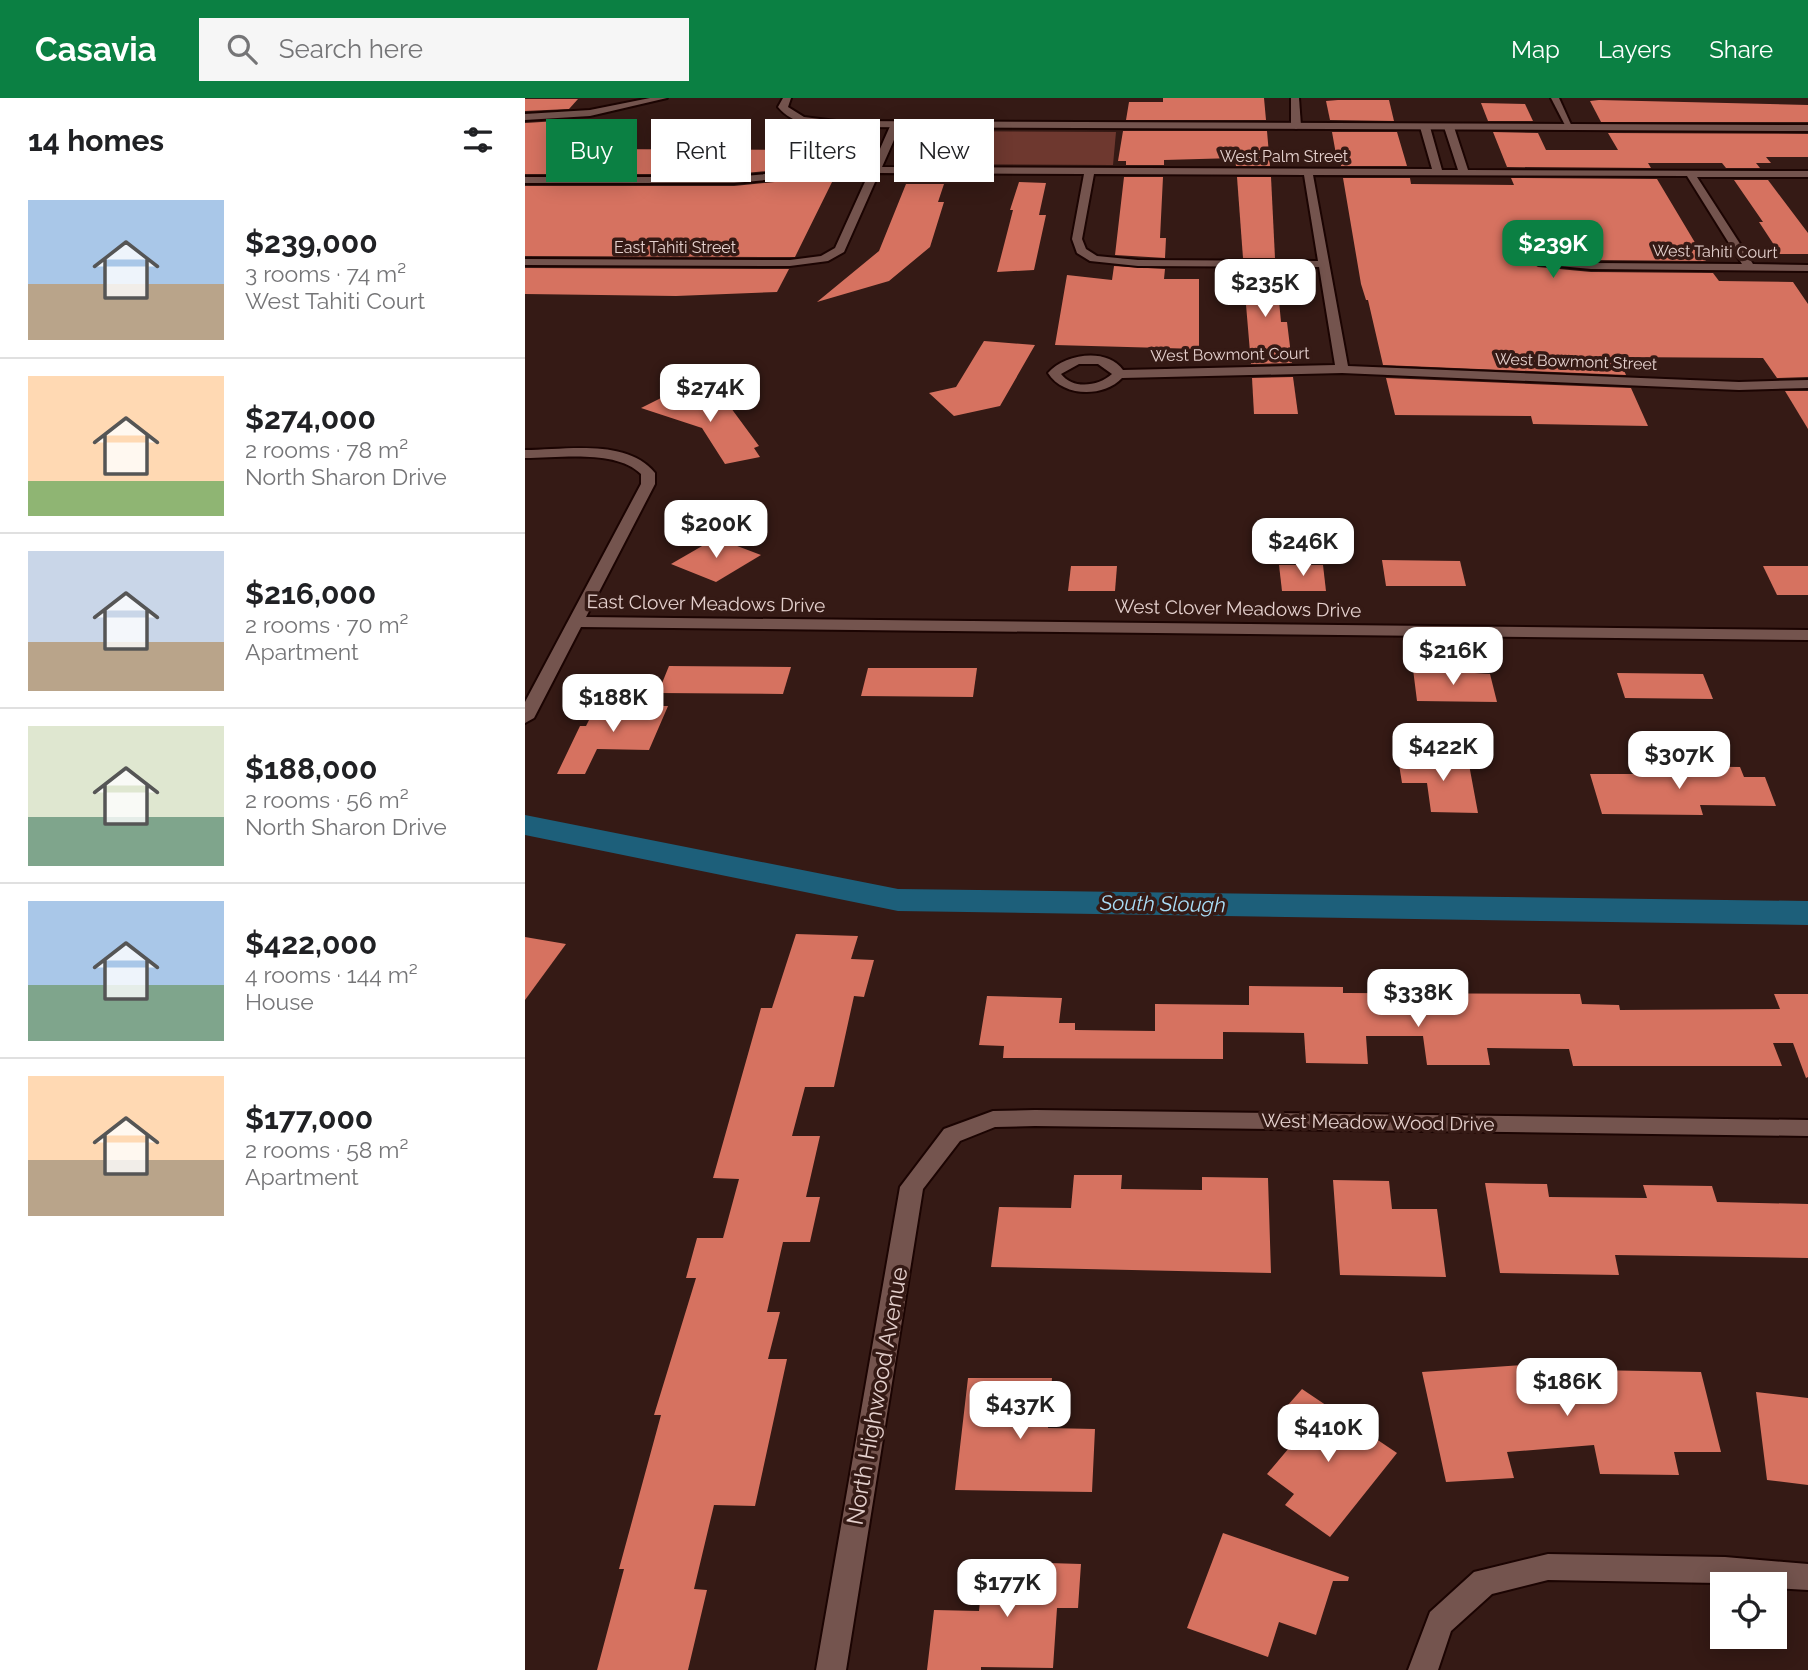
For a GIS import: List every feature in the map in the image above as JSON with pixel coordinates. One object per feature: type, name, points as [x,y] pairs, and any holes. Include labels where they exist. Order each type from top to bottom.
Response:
[{"type":"street","points":[[525,117],[590,113],[663,98]]},
{"type":"street","points":[[787,98],[783,107],[788,113],[802,120],[836,124],[894,124]]},
{"type":"street","points":[[1295,98],[1296,126]]},
{"type":"street","points":[[1555,98],[1570,127]]},
{"type":"street","points":[[994,125],[1808,128]]},
{"type":"street","points":[[1425,127],[1438,173]]},
{"type":"street","points":[[1449,127],[1464,173]]},
{"type":"street","points":[[880,163],[894,131]]},
{"type":"street","name":"West Palm Street","points":[[880,170],[1808,174]]},
{"type":"street","points":[[1090,171],[1077,239],[1081,251],[1094,259],[1138,263],[1324,264]]},
{"type":"street","points":[[1308,172],[1342,369]]},
{"type":"street","points":[[1690,174],[1749,267]]},
{"type":"street","name":"West Palm Street","points":[[525,180],[734,180],[765,176]]},
{"type":"street","name":"East Tahiti Street","points":[[525,262],[790,263],[824,259],[842,246],[871,182]]},
{"type":"street","name":"West Tahiti Court","points":[[1538,261],[1591,266],[1808,268]]},
{"type":"street","name":"West Bowmont Court","points":[[1119,374],[1342,369]]},
{"type":"street","name":"West Bowmont Street","points":[[1342,369],[1739,386],[1808,384]]},
{"type":"street","points":[[525,454],[611,454],[636,461],[648,474],[648,484],[525,718]]},
{"type":"street","name":"East Clover Meadows Drive","points":[[575,622],[836,626]]},
{"type":"street","name":"West Clover Meadows Drive","points":[[836,626],[1808,635]]},
{"type":"street","name":"West Meadow Wood Drive","points":[[952,1135],[993,1119],[1035,1118],[1808,1128]]},
{"type":"street","name":"North Highwood Avenue","points":[[831,1670],[912,1187],[952,1135]]},
{"type":"street","points":[[1423,1670],[1440,1622],[1484,1582],[1548,1567],[1725,1570],[1808,1577]]},
{"type":"shaded area","points":[[994,131],[1116,132],[1113,165],[994,164]]},
{"type":"building","points":[[1163,98],[1264,98],[1266,120],[1126,120],[1129,102],[1163,102]]},
{"type":"building","points":[[525,99],[578,99],[569,109],[525,111]]},
{"type":"building","points":[[1389,100],[1394,121],[1330,120],[1326,101]]},
{"type":"building","points":[[1590,101],[1808,105],[1808,122],[1601,122]]},
{"type":"building","points":[[1481,103],[1525,104],[1533,121],[1488,121]]},
{"type":"building","points":[[546,122],[546,174],[525,174],[525,123]]},
{"type":"building","points":[[1123,131],[1267,131],[1270,166],[1236,166],[1235,158],[1164,160],[1164,165],[1126,165],[1126,161],[1118,161]]},
{"type":"building","points":[[1332,132],[1397,132],[1407,166],[1341,166],[1340,160],[1337,160]]},
{"type":"building","points":[[1493,132],[1538,133],[1546,150],[1618,150],[1608,133],[1808,134],[1808,157],[1766,157],[1771,163],[1756,163],[1760,168],[1726,168],[1722,163],[1648,163],[1651,168],[1507,167]]},
{"type":"building","points":[[637,149],[651,149],[651,174],[637,174]]},
{"type":"building","points":[[751,150],[765,150],[765,171],[751,172]]},
{"type":"building","points":[[1124,177],[1163,177],[1160,238],[1166,238],[1165,258],[1115,255]]},
{"type":"building","points":[[1237,177],[1271,177],[1275,258],[1243,258]]},
{"type":"building","points":[[1343,178],[1410,178],[1411,184],[1514,185],[1511,178],[1657,179],[1706,261],[1591,260],[1538,255],[1530,262],[1538,267],[1591,272],[1713,273],[1719,281],[1793,282],[1808,304],[1808,377],[1777,378],[1763,358],[1618,357],[1626,375],[1383,365],[1368,300],[1361,284]]},
{"type":"building","points":[[1734,180],[1768,180],[1808,233],[1808,254],[1780,254],[1759,222],[1763,222]]},
{"type":"building","points":[[774,182],[832,182],[795,257],[525,256],[525,186],[734,186]]},
{"type":"building","points":[[1019,182],[1046,183],[1039,215],[1046,215],[1034,270],[997,272],[1013,210],[1010,210]]},
{"type":"building","points":[[906,184],[944,184],[938,202],[944,202],[930,247],[889,281],[817,302],[879,251]]},
{"type":"building","points":[[1114,266],[1165,269],[1164,279],[1199,279],[1199,349],[1055,345],[1067,275],[1112,280]]},
{"type":"building","points":[[525,268],[789,269],[777,292],[676,296],[525,294]]},
{"type":"building","points":[[1243,269],[1276,269],[1281,322],[1287,322],[1292,363],[1251,364]]},
{"type":"building","points":[[984,341],[1035,345],[1000,406],[954,416],[929,393],[956,387]]},
{"type":"building","points":[[1293,377],[1298,414],[1254,414],[1252,378]]},
{"type":"building","points":[[1386,378],[1631,388],[1648,426],[1533,424],[1531,416],[1395,415]]},
{"type":"building","points":[[677,390],[731,408],[759,446],[754,448],[760,457],[725,464],[702,428],[641,408]]},
{"type":"building","points":[[1785,391],[1808,391],[1808,429]]},
{"type":"building","points":[[716,538],[761,555],[716,582],[671,564]]},
{"type":"building","points":[[1382,560],[1460,561],[1466,586],[1386,586]]},
{"type":"building","points":[[1279,565],[1323,565],[1326,591],[1282,591]]},
{"type":"building","points":[[1071,566],[1117,566],[1115,591],[1068,591]]},
{"type":"building","points":[[1763,566],[1808,566],[1808,595],[1777,595]]},
{"type":"building","points":[[669,666],[791,667],[783,694],[658,693]]},
{"type":"building","points":[[868,668],[977,668],[973,697],[861,696]]},
{"type":"building","points":[[1413,669],[1490,674],[1497,702],[1417,701]]},
{"type":"building","points":[[1617,673],[1703,674],[1713,699],[1625,698]]},
{"type":"building","points":[[596,706],[668,706],[649,750],[597,749],[585,774],[557,774],[580,726],[586,726]]},
{"type":"building","points":[[1398,758],[1468,759],[1478,813],[1431,812],[1427,783],[1402,783]]},
{"type":"building","points":[[1650,766],[1740,767],[1744,777],[1765,777],[1776,806],[1700,805],[1703,815],[1602,814],[1590,774],[1653,774]]},
{"type":"building","points":[[796,934],[858,936],[851,959],[874,960],[864,997],[854,996],[834,1087],[805,1087],[792,1136],[820,1136],[806,1197],[820,1197],[810,1242],[783,1242],[767,1312],[780,1312],[768,1359],[787,1359],[755,1506],[714,1505],[694,1589],[707,1590],[688,1670],[597,1670],[624,1569],[619,1569],[661,1415],[654,1415],[696,1278],[686,1278],[697,1238],[723,1238],[739,1179],[713,1178],[761,1008],[772,1008]]},
{"type":"building","points":[[525,937],[566,944],[525,1000]]},
{"type":"building","points":[[1249,986],[1343,987],[1343,993],[1580,994],[1582,1004],[1619,1005],[1620,1010],[1780,1009],[1774,994],[1808,994],[1808,1077],[1806,1078],[1793,1043],[1773,1043],[1782,1066],[1573,1066],[1569,1049],[1487,1048],[1490,1065],[1427,1065],[1423,1036],[1366,1036],[1368,1064],[1306,1063],[1304,1033],[1223,1032],[1223,1059],[1003,1058],[1004,1046],[979,1045],[987,996],[1062,998],[1059,1023],[1075,1023],[1075,1030],[1155,1031],[1155,1004],[1249,1005]]},
{"type":"building","points":[[1074,1175],[1122,1175],[1121,1189],[1202,1190],[1202,1177],[1268,1178],[1271,1273],[991,1267],[999,1207],[1071,1208]]},
{"type":"building","points":[[1333,1180],[1389,1181],[1392,1209],[1437,1209],[1446,1277],[1340,1275]]},
{"type":"building","points":[[1485,1183],[1547,1184],[1549,1197],[1647,1198],[1643,1185],[1712,1186],[1717,1202],[1808,1204],[1808,1258],[1615,1255],[1619,1275],[1500,1273]]},
{"type":"building","points":[[1535,1364],[1536,1369],[1701,1372],[1721,1452],[1674,1452],[1679,1475],[1600,1474],[1594,1445],[1507,1452],[1514,1478],[1446,1482],[1422,1372]]},
{"type":"building","points":[[968,1378],[1052,1378],[1048,1428],[1095,1429],[1092,1492],[955,1490]]},
{"type":"building","points":[[1302,1389],[1397,1453],[1330,1537],[1285,1505],[1294,1494],[1267,1474],[1305,1429],[1281,1413]]},
{"type":"building","points":[[1756,1392],[1808,1398],[1808,1485],[1767,1480]]},
{"type":"building","points":[[1223,1533],[1349,1577],[1348,1581],[1333,1581],[1316,1635],[1279,1622],[1268,1657],[1187,1628]]},
{"type":"building","points":[[984,1561],[1081,1564],[1078,1608],[1057,1608],[1053,1668],[981,1667],[981,1670],[927,1670],[934,1610],[979,1611]]},
{"type":"waterway","name":"South Slough","points":[[525,825],[898,900],[1808,913]]}]
